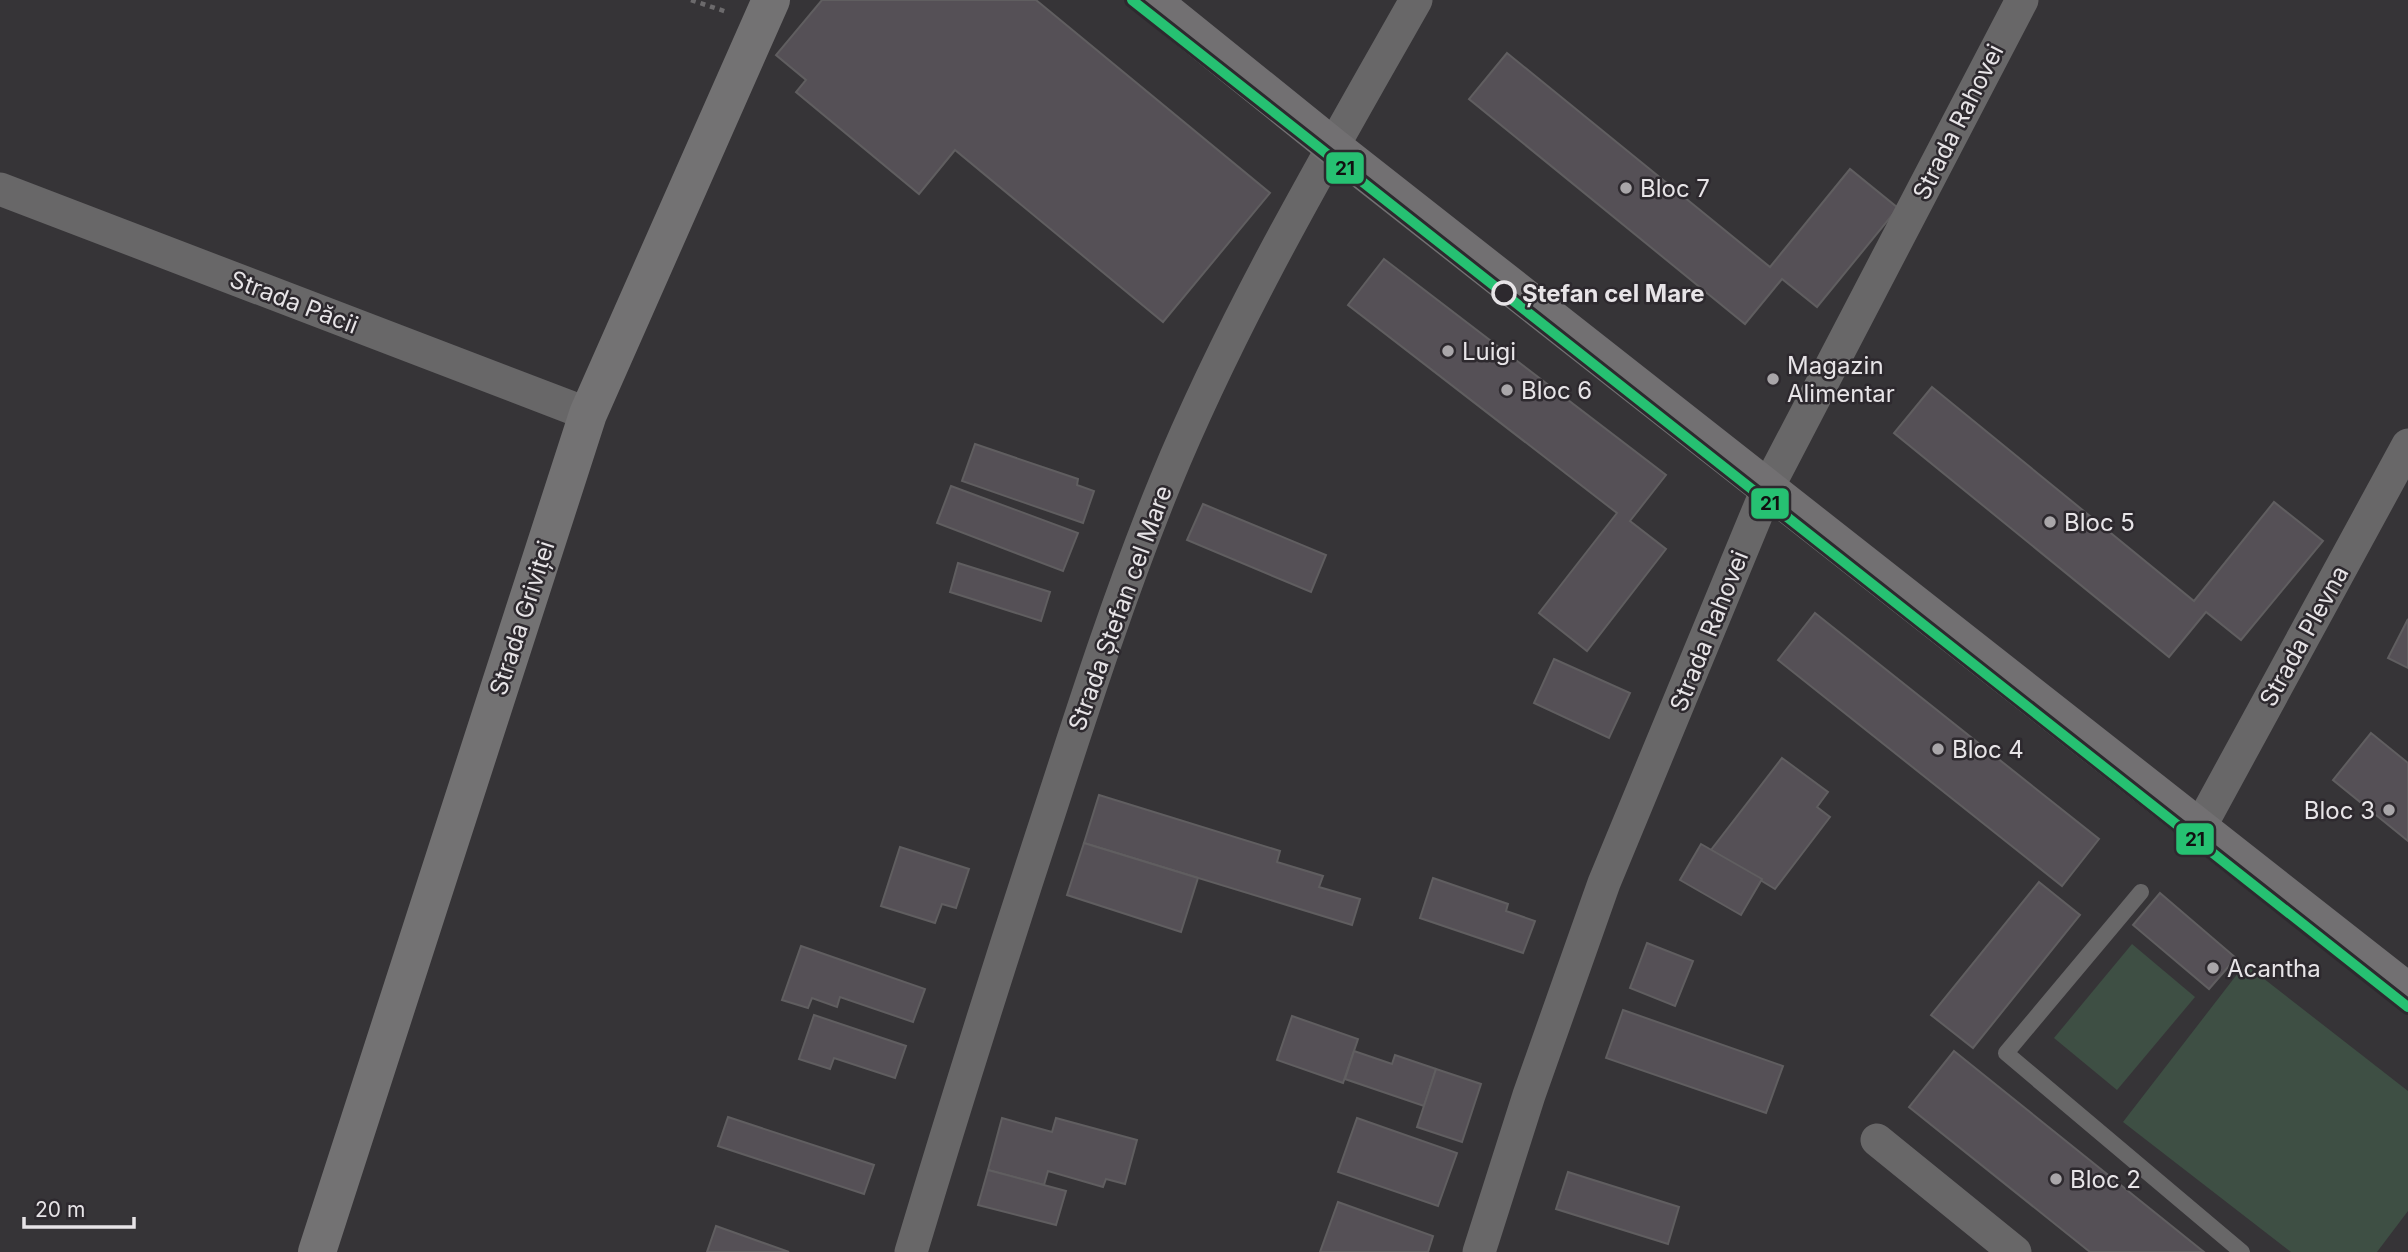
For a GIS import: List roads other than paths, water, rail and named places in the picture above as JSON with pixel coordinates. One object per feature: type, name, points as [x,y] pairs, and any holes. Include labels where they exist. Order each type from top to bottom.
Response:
[{"type":"main road","name":"Strada Griviței","points":[[317,1252],[588,414],[771,0]]},
{"type":"main road","points":[[1151,0],[1332,146],[2408,992]]},
{"type":"street","name":"Strada Ștefan cel Mare","points":[[911,1252],[976,1037],[1087,696],[1165,483],[1205,393],[1332,146],[1416,0]]},
{"type":"street","name":"Strada Rahovei","points":[[1479,1252],[1529,1095],[1604,883],[1768,487],[2022,0]]},
{"type":"street","name":"Strada Păcii","points":[[0,189],[588,414]]},
{"type":"street","name":"Strada Plevna","points":[[2200,827],[2408,444]]},
{"type":"street","points":[[1877,1140],[2015,1252]]},
{"type":"lane","points":[[2141,892],[2006,1054],[2242,1252]]},
{"type":"place","name":"Bloc 7","points":[[1626,188]]},
{"type":"place","name":"Ștefan cel Mare","points":[[1504,293]]},
{"type":"place","name":"Luigi","points":[[1448,351]]},
{"type":"place","name":"Magazin Alimentar","points":[[1773,379]]},
{"type":"place","name":"Bloc 6","points":[[1507,390]]},
{"type":"place","name":"Bloc 5","points":[[2050,522]]},
{"type":"place","name":"Bloc 4","points":[[1938,749]]},
{"type":"place","name":"Bloc 3","points":[[2389,810]]},
{"type":"place","name":"Acantha","points":[[2213,968]]},
{"type":"place","name":"Bloc 2","points":[[2056,1179]]}]
